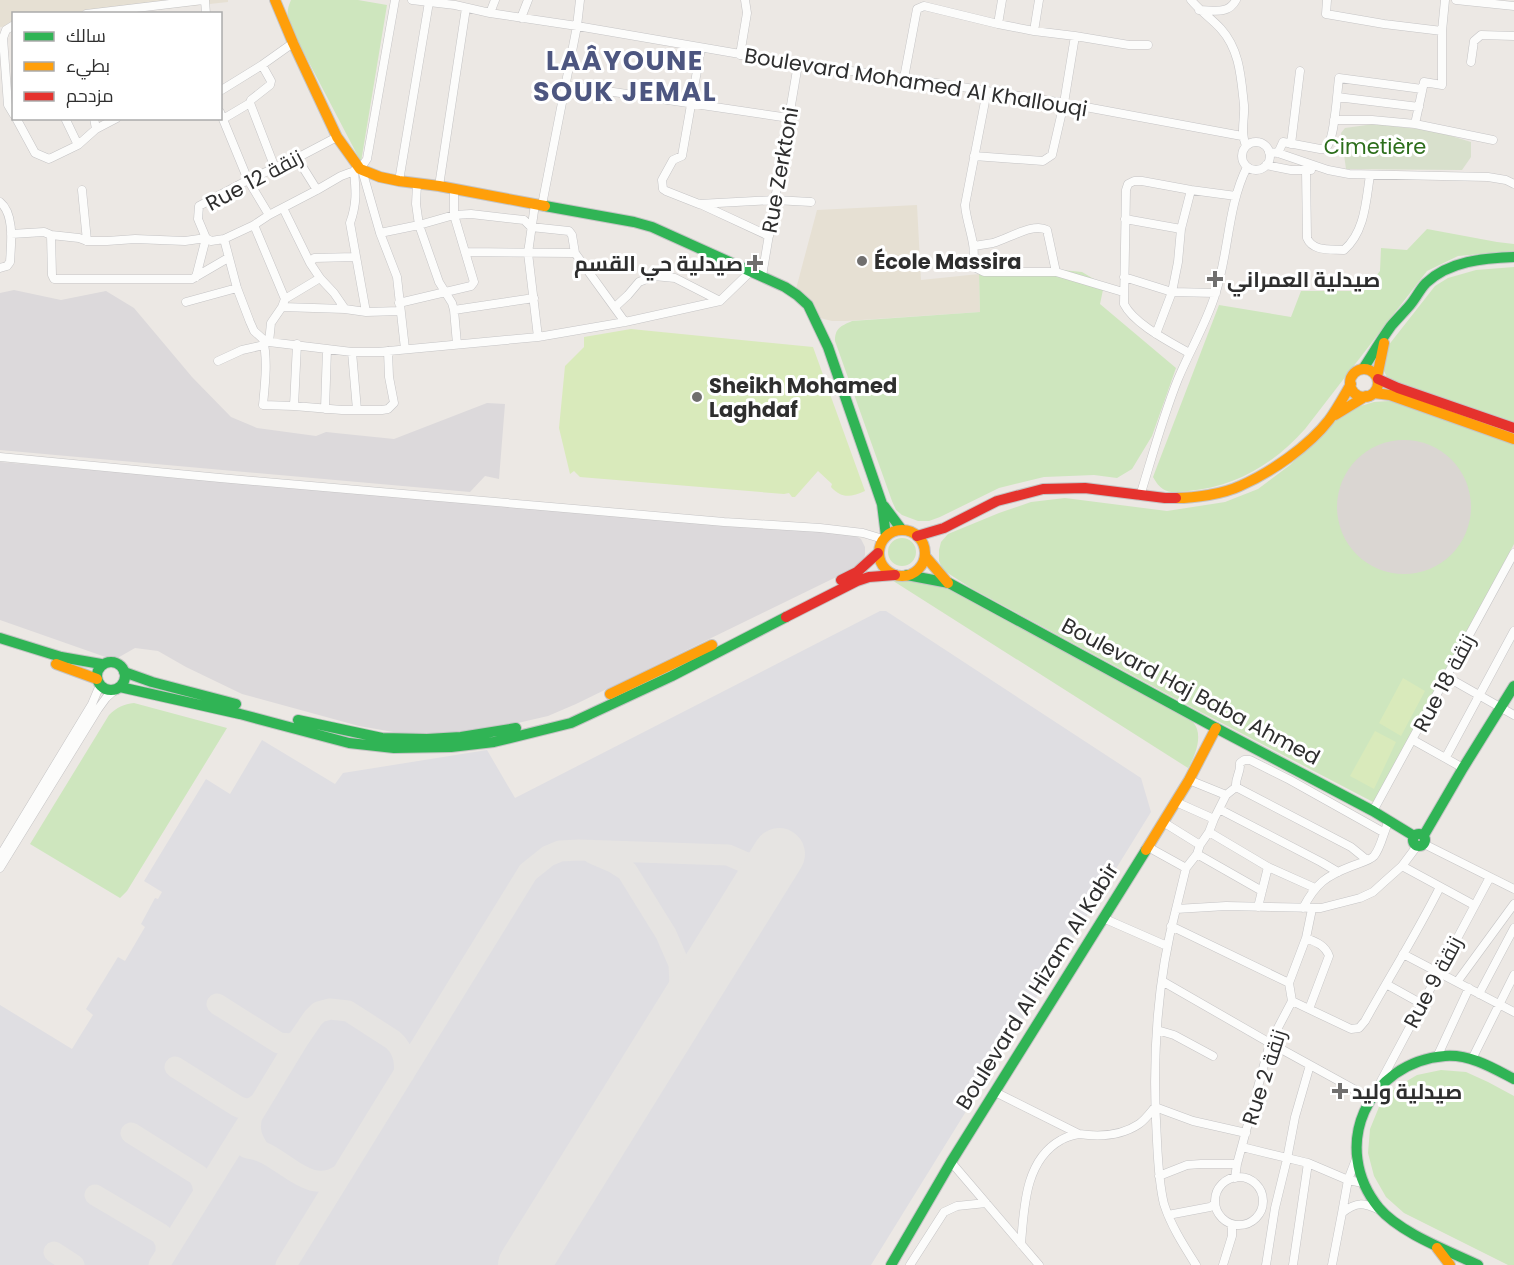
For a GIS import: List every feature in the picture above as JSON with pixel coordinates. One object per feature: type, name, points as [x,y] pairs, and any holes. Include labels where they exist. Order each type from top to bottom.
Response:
[{"type":"main road","points":[[278,2],[292,43],[337,137],[359,170],[399,181],[439,186],[652,227],[762,276],[797,295],[808,305],[828,347],[882,504],[902,530]]},
{"type":"main road","points":[[1329,420],[1351,384],[1353,376],[1363,369],[1387,333],[1426,283],[1440,272],[1454,266],[1514,257]]},
{"type":"main road","points":[[917,536],[944,528],[997,501],[1044,489],[1086,488],[1165,498],[1187,498],[1239,487],[1293,454],[1329,420],[1377,389],[1380,359],[1387,333]]},
{"type":"main road","points":[[1363,369],[1371,371],[1377,378],[1398,388],[1514,439]]},
{"type":"main road","points":[[1351,384],[1357,394],[1390,394],[1514,428]]},
{"type":"main road","points":[[882,504],[880,560],[883,567],[895,575]]},
{"type":"main road","points":[[924,554],[944,528]]},
{"type":"main road","points":[[124,672],[152,682],[310,723],[382,738],[461,737],[512,730],[562,716],[619,690],[857,572],[891,533],[902,530],[917,536],[921,541],[924,554],[919,568],[907,575]]},
{"type":"main road","points":[[924,554],[949,583]]},
{"type":"main road","points":[[0,646],[77,671],[106,689],[118,688],[240,714],[349,743],[394,748],[451,747],[494,742],[571,723],[672,676],[857,581],[869,577],[907,575],[949,583]]},
{"type":"main road","name":"Boulevard Haj Baba Ahmed","points":[[949,583],[1373,811],[1420,840]]},
{"type":"main road","points":[[0,638],[61,657],[102,664]]},
{"type":"main road","points":[[98,682],[97,671],[102,664],[113,662],[120,665],[124,672],[124,680],[118,688]]},
{"type":"main road","points":[[1420,840],[1514,686]]},
{"type":"main road","name":"Boulevard Al Hizam Al Kabir","points":[[891,1265],[994,1092],[1176,802],[1216,728]]},
{"type":"main road","points":[[1478,1265],[1391,1220],[1380,1210],[1362,1183],[1356,1157],[1358,1128],[1369,1100],[1378,1088],[1402,1068],[1416,1062],[1447,1056],[1472,1059],[1514,1079]]},
{"type":"main road","points":[[1425,1239],[1441,1252],[1450,1265]]},
{"type":"street","points":[[114,12],[204,0]]},
{"type":"street","points":[[366,312],[350,223],[357,195],[359,170],[367,159],[394,0]]},
{"type":"street","name":"Boulevard Mohamed Al Khallouqi","points":[[412,0],[455,2],[466,8],[490,13],[740,55],[1065,103],[1242,136]]},
{"type":"street","points":[[490,13],[495,0]]},
{"type":"street","points":[[521,18],[528,0]]},
{"type":"street","points":[[538,337],[528,253],[531,227],[566,85],[580,0]]},
{"type":"street","points":[[740,55],[747,13],[745,0]]},
{"type":"street","points":[[998,24],[1002,0]]},
{"type":"street","points":[[1034,31],[1039,0]]},
{"type":"street","points":[[1190,0],[1221,29],[1234,48],[1241,76],[1244,113],[1242,136],[1246,146]]},
{"type":"street","points":[[1199,9],[1228,10],[1233,7],[1236,0]]},
{"type":"street","points":[[1327,0],[1326,14],[1442,31]]},
{"type":"street","points":[[1415,124],[1424,82],[1442,85],[1444,0]]},
{"type":"street","points":[[1456,0],[1514,6]]},
{"type":"street","points":[[399,181],[429,2]]},
{"type":"street","points":[[172,3],[173,12]]},
{"type":"street","points":[[904,78],[917,9],[924,6],[1034,31],[1129,45],[1148,45]]},
{"type":"street","points":[[439,186],[466,8]]},
{"type":"street","points":[[12,26],[6,30],[3,38],[11,94],[8,105],[12,112]]},
{"type":"street","points":[[1471,62],[1474,40],[1480,35],[1514,36]]},
{"type":"street","points":[[974,156],[1034,161],[1043,160],[1053,154],[1065,103],[1076,36]]},
{"type":"street","points":[[222,90],[292,43]]},
{"type":"street","points":[[701,48],[682,156],[673,160],[662,180],[663,189],[769,236]]},
{"type":"street","name":"Rue Zerktoni","points":[[762,276],[798,64]]},
{"type":"street","points":[[262,65],[271,81],[270,85],[250,103],[222,115],[248,180],[269,215]]},
{"type":"street","points":[[1291,144],[1300,71]]},
{"type":"street","points":[[1278,153],[1283,142],[1324,149],[1329,143],[1339,78],[1422,88]]},
{"type":"street","points":[[566,85],[789,118]]},
{"type":"street","points":[[987,91],[965,205],[966,218],[974,246],[973,262],[976,268],[984,272],[1056,272],[1123,292]]},
{"type":"street","points":[[1336,97],[1419,107]]},
{"type":"street","points":[[250,103],[275,168]]},
{"type":"street","points":[[17,120],[35,153],[49,159],[78,145],[96,129],[113,120]]},
{"type":"street","points":[[65,120],[78,145]]},
{"type":"street","points":[[94,120],[96,129]]},
{"type":"street","points":[[1334,120],[1372,120],[1415,124],[1493,140]]},
{"type":"street","name":"Rue 12 زنقة","points":[[206,238],[198,219],[199,206],[337,137]]},
{"type":"street","points":[[1251,143],[1262,144],[1269,152],[1266,165],[1260,169],[1253,170],[1242,161],[1242,153],[1251,143]]},
{"type":"street","points":[[1269,152],[1349,174],[1488,177],[1514,184]]},
{"type":"street","points":[[297,158],[317,190]]},
{"type":"street","points":[[1266,165],[1291,170],[1328,170]]},
{"type":"street","points":[[1140,495],[1171,399],[1216,293],[1236,196],[1247,167]]},
{"type":"street","points":[[11,234],[44,232],[87,241],[107,242],[135,239],[185,241],[206,238],[212,241],[224,239],[254,225],[341,176],[359,170]]},
{"type":"street","points":[[359,170],[397,277],[405,349]]},
{"type":"street","points":[[1306,170],[1307,238],[1316,248],[1344,250],[1353,243],[1364,214],[1370,175]]},
{"type":"street","points":[[1189,353],[1156,334],[1127,311],[1124,304],[1126,190],[1128,184],[1142,181],[1236,196]]},
{"type":"street","points":[[417,184],[416,204],[419,225],[439,282],[452,303],[458,344]]},
{"type":"street","points":[[284,303],[366,312],[399,307],[474,284],[454,215],[454,189]]},
{"type":"street","points":[[82,190],[87,241]]},
{"type":"street","points":[[1156,334],[1172,292],[1178,262],[1180,229],[1191,190]]},
{"type":"street","points":[[699,204],[775,200],[811,202]]},
{"type":"street","points":[[0,202],[7,211],[11,234],[10,262],[7,266],[0,268]]},
{"type":"street","points":[[282,208],[310,263],[345,309]]},
{"type":"street","points":[[381,233],[454,215],[484,215],[524,220],[531,227],[569,231],[573,235],[575,253],[625,322]]},
{"type":"street","points":[[1125,219],[1180,229]]},
{"type":"street","points":[[254,225],[284,303]]},
{"type":"street","points":[[974,246],[993,243],[1032,228],[1043,227],[1047,230],[1056,272]]},
{"type":"street","points":[[51,235],[54,279],[192,279],[228,258]]},
{"type":"street","points":[[196,277],[206,238]]},
{"type":"street","points":[[224,239],[237,288],[254,331],[266,342]]},
{"type":"street","points":[[465,252],[575,253]]},
{"type":"street","points":[[310,263],[314,258],[355,257]]},
{"type":"street","points":[[218,361],[266,342],[352,352],[378,352],[538,337],[625,322],[720,301],[750,272]]},
{"type":"street","points":[[615,307],[639,282],[654,276],[675,278],[720,301]]},
{"type":"street","points":[[1124,277],[1172,292],[1216,293]]},
{"type":"street","points":[[320,278],[284,303],[271,323],[266,342],[263,405],[382,411],[388,409],[394,403],[389,377],[388,351]]},
{"type":"street","points":[[186,302],[237,288]]},
{"type":"street","points":[[454,310],[534,298]]},
{"type":"street","points":[[294,406],[297,344]]},
{"type":"street","points":[[325,409],[327,349]]},
{"type":"street","points":[[352,352],[357,410]]},
{"type":"street","points":[[0,457],[863,533],[882,544]]},
{"type":"street","name":"Rue 18 زنقة","points":[[1373,811],[1511,564],[1514,554]]},
{"type":"street","points":[[1446,757],[1514,631]]},
{"type":"street","points":[[1447,677],[1514,715]]},
{"type":"street","points":[[0,868],[95,699],[98,682]]},
{"type":"street","points":[[0,856],[98,709],[118,688]]},
{"type":"street","points":[[1413,740],[1463,768]]},
{"type":"street","points":[[1236,787],[1235,780],[1240,771],[1240,763],[1250,760],[1383,832]]},
{"type":"street","points":[[1189,780],[1226,795]]},
{"type":"street","points":[[1196,1265],[1179,1237],[1164,1203],[1159,1176],[1155,1107],[1155,1047],[1167,946],[1186,868],[1197,854],[1226,795],[1236,787]]},
{"type":"street","points":[[1236,787],[1351,847],[1367,860]]},
{"type":"street","points":[[1176,802],[1214,819]]},
{"type":"street","points":[[1219,809],[1338,873]]},
{"type":"street","points":[[1303,908],[1311,892],[1320,883],[1374,856],[1389,821]]},
{"type":"street","points":[[1163,822],[1200,845]]},
{"type":"street","points":[[1209,832],[1268,867],[1315,888]]},
{"type":"street","points":[[1176,909],[1226,906],[1312,909],[1360,898],[1373,892],[1402,866],[1420,840]]},
{"type":"street","name":"Boulevard Haj Baba Ahmed","points":[[1420,840],[1514,889]]},
{"type":"street","points":[[1148,847],[1186,868]]},
{"type":"street","points":[[1197,854],[1262,891]]},
{"type":"street","points":[[1402,866],[1474,906]]},
{"type":"street","points":[[1258,907],[1268,867]]},
{"type":"street","name":"Rue 9 زنقة","points":[[1378,1088],[1490,877]]},
{"type":"street","points":[[1292,1001],[1351,1029],[1359,1028],[1422,923],[1440,887]]},
{"type":"street","points":[[1457,982],[1514,904]]},
{"type":"street","name":"Rue 2 زنقة","points":[[1234,1178],[1270,1043],[1292,1001],[1290,983],[1306,938],[1312,909]]},
{"type":"street","points":[[1103,918],[1167,946]]},
{"type":"street","points":[[1172,926],[1290,983]]},
{"type":"street","points":[[1479,994],[1514,928]]},
{"type":"street","points":[[1306,938],[1322,946],[1329,956],[1308,1009]]},
{"type":"street","points":[[1402,954],[1514,1012]]},
{"type":"street","points":[[1472,1059],[1514,975]]},
{"type":"street","points":[[1162,981],[1369,1100]]},
{"type":"street","points":[[1386,984],[1422,1004]]},
{"type":"street","points":[[1437,1057],[1469,988]]},
{"type":"street","points":[[1157,1030],[1174,1035],[1213,1056]]},
{"type":"street","points":[[1266,1265],[1275,1208],[1295,1117],[1310,1065]]},
{"type":"street","points":[[994,1092],[1079,1134],[1092,1136],[1109,1136],[1129,1130],[1141,1123],[1155,1107]]},
{"type":"street","points":[[1155,1107],[1210,1126],[1245,1132]]},
{"type":"street","points":[[1021,1244],[1029,1182],[1039,1162],[1049,1149],[1062,1139],[1079,1134]]},
{"type":"street","points":[[1242,1147],[1308,1163],[1348,1180],[1362,1183]]},
{"type":"street","points":[[1332,1265],[1348,1180],[1356,1157]]},
{"type":"street","points":[[951,1162],[1039,1265]]},
{"type":"street","points":[[1293,1265],[1308,1163]]},
{"type":"street","points":[[1159,1176],[1187,1165],[1237,1164]]},
{"type":"street","points":[[1234,1178],[1248,1179],[1262,1193],[1262,1207],[1259,1214],[1248,1224],[1232,1225],[1226,1222],[1220,1217],[1215,1204],[1217,1190],[1228,1180],[1234,1178]]},
{"type":"street","points":[[910,1265],[944,1212],[957,1206],[986,1203]]},
{"type":"street","points":[[1342,1213],[1359,1203],[1380,1210]]},
{"type":"street","points":[[1168,1215],[1215,1204]]},
{"type":"street","points":[[1262,1207],[1275,1208]]},
{"type":"street","points":[[1223,1265],[1232,1236],[1232,1225]]},
{"type":"shaded area","points":[[0,0],[228,0],[228,2],[136,12],[12,12],[12,26],[0,27]]},
{"type":"shaded area","name":"École Massira","points":[[917,205],[921,280],[979,274],[980,312],[846,321],[820,318],[796,289],[817,210]]},
{"type":"shaded area","points":[[14,290],[61,300],[106,291],[134,308],[192,377],[231,417],[257,428],[316,436],[326,432],[394,439],[487,403],[505,404],[499,479],[485,476],[470,492],[0,450],[0,293]]},
{"type":"shaded area","points":[[1404,440],[1430,445],[1451,460],[1466,481],[1471,507],[1466,533],[1451,554],[1430,569],[1404,574],[1378,569],[1357,554],[1342,533],[1337,507],[1342,481],[1357,460],[1378,445]]},
{"type":"shaded area","points":[[0,462],[855,535],[861,539],[865,547],[865,555],[861,565],[548,716],[501,727],[460,733],[399,733],[359,726],[242,694],[158,651],[135,648],[114,660],[0,620]]},
{"type":"shaded area","points":[[880,611],[886,611],[1141,778],[1151,812],[871,1265],[0,1265],[0,1005],[72,1049],[93,1015],[86,1009],[118,957],[125,961],[145,927],[141,924],[155,898],[158,899],[162,892],[144,881],[206,779],[230,794],[262,740],[335,784],[343,773],[487,750],[515,798]]},
{"type":"green space","points":[[291,0],[358,0],[387,5],[361,162],[291,28],[288,7]]},
{"type":"green space","name":"Cimetière","points":[[1374,124],[1435,131],[1471,142],[1471,157],[1462,170],[1346,169],[1341,133],[1345,128]]},
{"type":"green space","points":[[1427,229],[1514,244],[1514,251],[1458,256],[1427,271],[1305,429],[1267,463],[1238,479],[1205,489],[1172,492],[1156,483],[1153,477],[1219,305],[1291,317],[1301,291],[1364,291],[1380,271],[1381,248],[1407,250]]},
{"type":"green space","points":[[1514,267],[1514,425],[1398,384],[1387,377],[1384,371],[1384,351],[1435,286],[1448,278],[1476,270]]},
{"type":"green space","points":[[1052,269],[1082,272],[1104,285],[1100,304],[1176,368],[1152,436],[1132,469],[1117,478],[1094,475],[1044,477],[999,488],[929,521],[918,521],[902,515],[896,510],[892,501],[835,341],[837,330],[852,321],[980,312],[979,274]]},
{"type":"green space","name":"Sheikh Mohamed Laghdaf","points":[[631,329],[813,347],[865,491],[851,496],[839,494],[818,471],[795,497],[789,493],[580,477],[574,471],[570,474],[559,428],[565,366],[584,347],[584,337]]},
{"type":"green space","points":[[1389,401],[1514,442],[1514,544],[1375,803],[971,588],[943,570],[939,561],[941,542],[948,534],[1031,502],[1065,498],[1167,511],[1225,502],[1258,489],[1290,465],[1339,416],[1354,408],[1374,402]]},
{"type":"green space","points":[[902,538],[912,542],[916,552],[912,562],[902,566],[892,562],[888,552],[892,542]]},
{"type":"green space","points":[[887,577],[916,580],[954,589],[1189,717],[1196,727],[1198,739],[1195,755],[1188,768]]},
{"type":"green space","points":[[1403,678],[1425,691],[1401,736],[1379,723]]},
{"type":"green space","points":[[134,703],[227,728],[127,891],[120,898],[30,844],[109,715],[121,706]]},
{"type":"green space","points":[[1375,731],[1396,742],[1374,789],[1350,776]]},
{"type":"green space","points":[[1441,1070],[1466,1072],[1514,1096],[1514,1265],[1508,1265],[1404,1213],[1386,1197],[1374,1176],[1368,1153],[1370,1129],[1379,1107],[1395,1088],[1417,1075]]},
{"type":"taxiway","points":[[286,1265],[528,872],[548,856],[560,851],[579,850],[728,855],[768,872]]},
{"type":"taxiway","points":[[592,853],[627,871],[666,934],[679,964],[681,1003],[671,1029]]},
{"type":"taxiway","points":[[217,1004],[279,1043],[291,1044],[298,1040]]},
{"type":"taxiway","points":[[260,1151],[252,1135],[250,1126],[252,1116],[298,1040],[319,1012],[330,1009],[348,1011],[393,1040],[403,1055],[404,1074]]},
{"type":"taxiway","points":[[175,1067],[240,1107],[245,1109],[258,1104]]},
{"type":"taxiway","points":[[159,1265],[251,1117]]},
{"type":"taxiway","points":[[131,1133],[198,1175],[204,1192]]},
{"type":"taxiway","points":[[247,1148],[260,1151],[294,1172],[317,1181],[330,1180],[343,1173]]},
{"type":"taxiway","points":[[95,1195],[161,1234],[166,1243],[166,1253]]},
{"type":"taxiway","points":[[54,1252],[74,1265]]},
{"type":"runway","points":[[524,1265],[779,854]]},
{"type":"traffic: fast","points":[[545,206],[652,227],[785,287],[808,305],[828,347],[882,504],[886,536]]},
{"type":"traffic: fast","points":[[1363,369],[1391,326],[1424,285],[1435,276],[1467,262],[1514,257]]},
{"type":"traffic: fast","points":[[884,506],[902,530]]},
{"type":"traffic: fast","points":[[907,575],[949,583],[1373,811],[1414,836]]},
{"type":"traffic: fast","points":[[120,687],[240,714],[349,743],[394,748],[451,747],[494,742],[571,723],[672,676],[786,617]]},
{"type":"traffic: fast","points":[[0,638],[61,657],[101,664]]},
{"type":"traffic: fast","points":[[111,662],[121,666],[125,676],[121,686],[111,690],[101,686],[97,676],[101,666],[111,662]]},
{"type":"traffic: fast","points":[[124,672],[152,682],[236,704]]},
{"type":"traffic: fast","points":[[1424,835],[1514,686]]},
{"type":"traffic: fast","points":[[298,720],[382,738],[461,737],[516,728]]},
{"type":"traffic: fast","points":[[1421,834],[1425,840],[1421,846],[1417,846],[1413,838],[1421,834]]},
{"type":"traffic: fast","points":[[891,1265],[951,1162],[1146,850]]},
{"type":"traffic: fast","points":[[1478,1265],[1412,1233],[1379,1208],[1364,1184],[1357,1159],[1358,1135],[1364,1111],[1377,1091],[1395,1074],[1418,1062],[1445,1056],[1463,1057],[1498,1070],[1514,1079]]},
{"type":"traffic: slow","points":[[275,0],[337,137],[360,169],[399,181],[439,186],[545,206]]},
{"type":"traffic: slow","points":[[1377,377],[1384,343]]},
{"type":"traffic: slow","points":[[1364,369],[1374,373],[1378,383],[1374,393],[1364,397],[1354,393],[1350,383],[1354,373],[1364,369]]},
{"type":"traffic: slow","points":[[1176,498],[1226,491],[1276,466],[1321,430],[1351,384]]},
{"type":"traffic: slow","points":[[1374,393],[1390,395],[1514,439]]},
{"type":"traffic: slow","points":[[1335,415],[1366,396]]},
{"type":"traffic: slow","points":[[902,530],[918,537],[925,553],[918,569],[902,576],[886,569],[879,553],[886,537],[902,530]]},
{"type":"traffic: slow","points":[[925,556],[948,583]]},
{"type":"traffic: slow","points":[[610,694],[712,645]]},
{"type":"traffic: slow","points":[[56,664],[97,679]]},
{"type":"traffic: slow","points":[[1146,850],[1189,780],[1216,728]]},
{"type":"traffic: slow","points":[[1437,1248],[1450,1265]]},
{"type":"traffic: jam","points":[[1378,379],[1514,428]]},
{"type":"traffic: jam","points":[[917,536],[944,528],[997,501],[1043,489],[1085,488],[1176,498]]},
{"type":"traffic: jam","points":[[841,580],[857,572],[878,553]]},
{"type":"traffic: jam","points":[[786,617],[857,581],[869,577],[895,575]]},
{"type":"place","name":"École Massira","points":[[862,261]]},
{"type":"place","name":"صيدلية حي القسم","points":[[755,263]]},
{"type":"place","name":"صيدلية العمراني","points":[[1215,279]]},
{"type":"place","name":"Sheikh Mohamed Laghdaf","points":[[697,397]]},
{"type":"place","name":"صيدلية وليد","points":[[1340,1091]]},
{"type":"district","name":"LAÂYOUNE SOUK JEMAL","points":[[625,76]]}]
